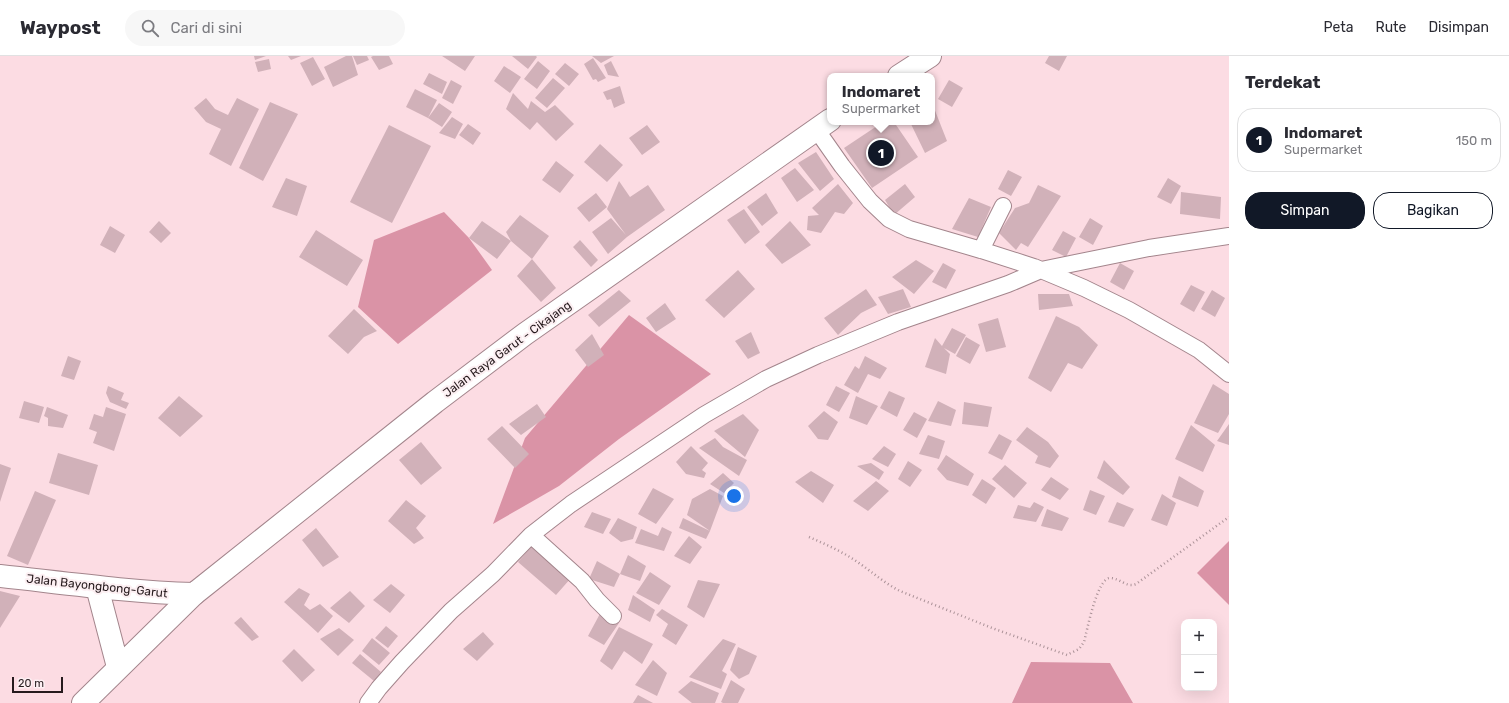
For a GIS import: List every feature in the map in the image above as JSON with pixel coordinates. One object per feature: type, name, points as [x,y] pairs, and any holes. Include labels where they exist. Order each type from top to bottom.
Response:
[{"type":"main road","points":[[904,73],[930,56]]},
{"type":"main road","name":"Jalan Raya Garut - Cikajang","points":[[83,703],[118,666],[194,594],[436,402],[525,334],[823,125]]},
{"type":"main road","name":"Jalan Bayongbong-Garut","points":[[0,576],[97,587],[162,593],[194,594]]},
{"type":"main road","points":[[97,587],[118,666]]},
{"type":"street","points":[[823,125],[842,166],[866,195],[889,219],[909,229],[981,250],[1041,270],[1084,288],[1135,313],[1199,350],[1229,374]]},
{"type":"street","points":[[981,250],[1003,206]]},
{"type":"street","points":[[368,703],[378,688],[424,639],[531,536],[571,504],[704,415],[766,379],[818,355],[898,322],[1008,284],[1041,270],[1148,248],[1229,236]]},
{"type":"street","points":[[531,536],[582,581],[597,600],[613,616]]},
{"type":"path","points":[[809,537],[834,548],[855,560],[887,585],[900,591],[992,628],[1067,655],[1079,649],[1084,642],[1098,589],[1104,580],[1109,578],[1130,586],[1136,584],[1229,517]]},
{"type":"shaded area","points":[[444,212],[469,238],[492,270],[398,344],[358,307],[374,240]]},
{"type":"shaded area","points":[[629,315],[711,374],[619,439],[559,486],[493,524],[525,438]]},
{"type":"shaded area","points":[[1229,541],[1229,605],[1197,573]]},
{"type":"shaded area","points":[[1031,662],[1110,663],[1133,703],[1012,703]]},
{"type":"building","points":[[254,56],[266,56],[255,60]]},
{"type":"building","points":[[288,56],[301,56],[291,60]]},
{"type":"building","points":[[346,56],[352,56],[358,75],[333,87],[324,67]]},
{"type":"building","points":[[353,56],[367,56],[369,60],[357,65]]},
{"type":"building","points":[[389,56],[393,64],[379,70],[371,57]]},
{"type":"building","points":[[442,56],[475,56],[465,71]]},
{"type":"building","points":[[512,56],[536,56],[537,57],[528,69]]},
{"type":"building","points":[[592,56],[614,56],[601,63]]},
{"type":"building","points":[[1049,56],[1067,56],[1059,71],[1045,63]]},
{"type":"building","points":[[313,57],[325,79],[312,86],[300,63]]},
{"type":"building","points":[[593,58],[606,78],[598,82],[596,79],[593,80],[584,64]]},
{"type":"building","points":[[269,59],[271,69],[258,72],[255,62]]},
{"type":"building","points":[[538,61],[550,71],[537,89],[524,79]]},
{"type":"building","points":[[611,61],[619,77],[608,75],[604,65]]},
{"type":"building","points":[[565,63],[579,74],[569,86],[555,74]]},
{"type":"building","points":[[504,66],[521,77],[510,93],[494,81]]},
{"type":"building","points":[[429,73],[447,82],[442,94],[423,84]]},
{"type":"building","points":[[553,78],[565,88],[547,108],[535,98]]},
{"type":"building","points":[[451,80],[462,86],[453,104],[442,98]]},
{"type":"building","points":[[949,80],[963,88],[952,107],[938,99]]},
{"type":"building","points":[[620,86],[625,103],[614,108],[611,99],[607,100],[603,92]]},
{"type":"building","points":[[415,89],[437,100],[428,118],[406,107]]},
{"type":"building","points":[[513,93],[528,109],[531,101],[545,112],[555,105],[574,124],[556,141],[537,122],[530,130],[506,109]]},
{"type":"building","points":[[206,98],[215,109],[228,115],[237,98],[259,109],[231,166],[209,154],[221,129],[206,122],[194,108]]},
{"type":"building","points":[[270,102],[298,114],[263,181],[239,168]]},
{"type":"building","points":[[439,103],[452,112],[442,127],[428,118]]},
{"type":"building","points":[[935,111],[947,141],[925,153],[911,125],[935,125]]},
{"type":"building","points":[[452,117],[463,124],[455,139],[439,133]]},
{"type":"building","points":[[468,124],[481,133],[473,145],[459,135]]},
{"type":"building","points":[[389,125],[431,146],[392,223],[350,202]]},
{"type":"building","points":[[647,125],[660,142],[642,155],[629,138]]},
{"type":"building","points":[[878,125],[896,125],[918,157],[872,188],[844,148]]},
{"type":"building","points":[[600,144],[623,165],[607,182],[584,162]]},
{"type":"building","points":[[816,152],[834,179],[820,191],[798,163]]},
{"type":"building","points":[[556,161],[574,175],[560,193],[542,180]]},
{"type":"building","points":[[795,168],[814,190],[797,202],[781,178]]},
{"type":"building","points":[[1008,170],[1022,177],[1011,196],[998,189]]},
{"type":"building","points":[[286,178],[307,186],[297,216],[272,207]]},
{"type":"building","points":[[1168,178],[1181,186],[1171,204],[1157,197]]},
{"type":"building","points":[[619,181],[630,197],[648,185],[665,210],[627,237],[608,254],[592,232],[611,218],[626,235],[607,209]]},
{"type":"building","points":[[838,184],[853,203],[844,214],[835,212],[821,233],[807,230],[808,216],[819,215],[812,208]]},
{"type":"building","points":[[905,184],[915,197],[894,215],[885,200]]},
{"type":"building","points":[[1038,185],[1061,196],[1028,247],[1021,243],[1016,250],[999,233],[1015,208],[1029,203]]},
{"type":"building","points":[[1181,192],[1221,197],[1220,219],[1180,214]]},
{"type":"building","points":[[596,193],[607,207],[589,222],[577,208]]},
{"type":"building","points":[[766,193],[778,213],[762,226],[747,207]]},
{"type":"building","points":[[969,198],[991,207],[978,237],[952,229]]},
{"type":"building","points":[[744,209],[760,232],[745,244],[727,220]]},
{"type":"building","points":[[520,215],[549,236],[532,259],[511,241],[506,232]]},
{"type":"building","points":[[1090,218],[1103,226],[1093,245],[1079,237]]},
{"type":"building","points":[[159,221],[171,233],[161,243],[149,232]]},
{"type":"building","points":[[482,221],[511,241],[497,259],[469,238]]},
{"type":"building","points":[[790,221],[811,245],[782,264],[765,245]]},
{"type":"building","points":[[110,226],[125,235],[115,253],[100,245]]},
{"type":"building","points":[[316,230],[363,260],[347,286],[299,257]]},
{"type":"building","points":[[1063,231],[1076,238],[1066,257],[1052,250]]},
{"type":"building","points":[[580,240],[598,260],[591,267],[573,247]]},
{"type":"building","points":[[532,259],[556,288],[541,302],[517,276]]},
{"type":"building","points":[[916,260],[934,271],[914,294],[892,277]]},
{"type":"building","points":[[943,263],[956,270],[946,289],[932,282]]},
{"type":"building","points":[[1120,263],[1134,271],[1124,290],[1110,282]]},
{"type":"building","points":[[738,270],[755,289],[724,318],[705,300]]},
{"type":"building","points":[[1191,285],[1205,292],[1194,312],[1180,304]]},
{"type":"building","points":[[866,289],[877,305],[861,313],[838,335],[824,318]]},
{"type":"building","points":[[903,289],[911,307],[888,314],[878,297]]},
{"type":"building","points":[[619,290],[631,301],[599,327],[588,315]]},
{"type":"building","points":[[1212,290],[1225,298],[1215,317],[1201,309]]},
{"type":"building","points":[[1038,294],[1069,294],[1073,306],[1039,310]]},
{"type":"building","points":[[665,303],[676,319],[656,332],[646,318]]},
{"type":"building","points":[[354,309],[377,331],[364,337],[348,354],[328,336]]},
{"type":"building","points":[[1056,316],[1079,327],[1098,345],[1082,369],[1068,363],[1051,392],[1028,378]]},
{"type":"building","points":[[998,318],[1006,347],[986,352],[978,324]]},
{"type":"building","points":[[952,328],[966,335],[955,354],[944,348],[950,354],[946,374],[925,367],[935,338],[942,346]]},
{"type":"building","points":[[751,332],[760,353],[748,359],[735,341]]},
{"type":"building","points":[[592,334],[604,355],[588,367],[575,350]]},
{"type":"building","points":[[966,337],[980,345],[970,364],[956,356]]},
{"type":"building","points":[[68,356],[81,361],[74,380],[61,376]]},
{"type":"building","points":[[865,356],[887,368],[880,379],[868,374],[858,393],[844,385],[855,366],[859,369]]},
{"type":"building","points":[[1213,384],[1229,394],[1229,414],[1218,433],[1194,423]]},
{"type":"building","points":[[108,386],[124,393],[121,400],[129,403],[126,409],[110,402],[106,393]]},
{"type":"building","points":[[836,386],[850,393],[839,412],[826,405]]},
{"type":"building","points":[[889,391],[905,398],[897,417],[880,408]]},
{"type":"building","points":[[179,396],[203,416],[180,437],[158,418]]},
{"type":"building","points":[[856,396],[878,406],[867,425],[849,418]]},
{"type":"building","points":[[24,401],[44,407],[39,423],[19,418]]},
{"type":"building","points":[[938,401],[956,410],[951,426],[928,421]]},
{"type":"building","points":[[964,402],[992,407],[988,427],[962,424]]},
{"type":"building","points":[[537,404],[546,417],[521,435],[509,424]]},
{"type":"building","points":[[47,407],[68,415],[63,428],[48,426],[48,418],[44,416]]},
{"type":"building","points":[[106,407],[126,414],[114,451],[93,443],[97,432],[89,429],[94,414],[103,417]]},
{"type":"building","points":[[824,411],[838,422],[828,440],[818,439],[808,426]]},
{"type":"building","points":[[914,412],[927,419],[917,438],[903,430]]},
{"type":"building","points":[[743,414],[759,430],[745,457],[714,431]]},
{"type":"building","points":[[1229,424],[1229,445],[1217,441]]},
{"type":"building","points":[[1191,425],[1215,445],[1203,472],[1175,459]]},
{"type":"building","points":[[502,426],[529,454],[515,468],[487,439]]},
{"type":"building","points":[[1027,427],[1048,442],[1059,456],[1050,468],[1035,463],[1038,456],[1016,440]]},
{"type":"building","points":[[999,434],[1012,441],[1002,460],[988,453]]},
{"type":"building","points":[[928,435],[945,441],[939,459],[919,454]]},
{"type":"building","points":[[715,438],[723,447],[747,460],[739,476],[699,448]]},
{"type":"building","points":[[421,442],[442,468],[421,485],[399,460]]},
{"type":"building","points":[[691,446],[708,463],[702,470],[706,473],[704,478],[686,474],[676,462]]},
{"type":"building","points":[[884,446],[896,454],[888,467],[872,459]]},
{"type":"building","points":[[58,453],[98,465],[89,495],[49,483]]},
{"type":"building","points":[[946,455],[974,474],[968,486],[947,480],[937,469]]},
{"type":"building","points":[[1104,460],[1130,487],[1123,495],[1097,478]]},
{"type":"building","points":[[908,461],[922,470],[910,487],[898,479]]},
{"type":"building","points":[[871,463],[884,472],[879,480],[857,466]]},
{"type":"building","points":[[0,464],[11,468],[0,502]]},
{"type":"building","points":[[1005,465],[1027,483],[1014,498],[992,479]]},
{"type":"building","points":[[811,471],[834,485],[823,503],[795,482]]},
{"type":"building","points":[[723,473],[734,483],[724,493],[710,484]]},
{"type":"building","points":[[1179,476],[1204,491],[1198,507],[1172,497]]},
{"type":"building","points":[[1051,477],[1069,489],[1060,500],[1041,490]]},
{"type":"building","points":[[982,479],[996,488],[986,504],[972,495]]},
{"type":"building","points":[[876,481],[889,491],[868,511],[853,501]]},
{"type":"building","points":[[653,488],[674,499],[656,524],[638,514]]},
{"type":"building","points":[[710,489],[723,496],[710,531],[687,515],[692,499]]},
{"type":"building","points":[[1090,490],[1105,496],[1096,515],[1083,510]]},
{"type":"building","points":[[35,491],[56,500],[28,565],[7,556]]},
{"type":"building","points":[[1162,494],[1176,503],[1167,526],[1151,520]]},
{"type":"building","points":[[406,500],[426,516],[416,528],[424,538],[414,544],[388,521]]},
{"type":"building","points":[[1034,502],[1044,507],[1036,522],[1013,518],[1018,505],[1030,508]]},
{"type":"building","points":[[1117,502],[1134,509],[1124,527],[1108,522]]},
{"type":"building","points":[[1047,509],[1069,518],[1062,531],[1041,526]]},
{"type":"building","points":[[592,512],[611,519],[603,534],[584,527]]},
{"type":"building","points":[[618,518],[637,527],[633,539],[621,542],[609,533]]},
{"type":"building","points":[[683,518],[710,531],[706,539],[679,528]]},
{"type":"building","points":[[662,527],[672,532],[664,551],[635,543],[641,529],[658,536]]},
{"type":"building","points":[[316,528],[339,557],[323,567],[302,540]]},
{"type":"building","points":[[689,536],[702,547],[690,564],[674,556]]},
{"type":"building","points":[[533,545],[571,578],[556,595],[518,562]]},
{"type":"building","points":[[628,555],[646,566],[640,581],[620,574]]},
{"type":"building","points":[[597,561],[620,574],[614,587],[589,579]]},
{"type":"building","points":[[650,572],[671,586],[659,605],[636,593]]},
{"type":"building","points":[[698,580],[720,584],[704,618],[687,607]]},
{"type":"building","points":[[391,584],[405,595],[390,613],[373,600]]},
{"type":"building","points":[[299,588],[310,594],[304,605],[310,610],[320,604],[333,616],[318,633],[284,602]]},
{"type":"building","points":[[0,591],[20,596],[0,628]]},
{"type":"building","points":[[350,591],[365,606],[349,623],[330,608]]},
{"type":"building","points":[[633,595],[655,610],[650,622],[628,610]]},
{"type":"building","points":[[662,609],[688,625],[676,645],[662,636],[668,624],[656,615]]},
{"type":"building","points":[[602,610],[619,623],[604,645],[588,636]]},
{"type":"building","points":[[241,617],[259,637],[252,641],[234,623]]},
{"type":"building","points":[[386,626],[398,636],[388,648],[375,638]]},
{"type":"building","points":[[619,627],[653,644],[642,664],[624,651],[612,670],[600,661]]},
{"type":"building","points":[[339,628],[354,640],[338,656],[320,639]]},
{"type":"building","points":[[483,632],[494,644],[477,661],[463,649]]},
{"type":"building","points":[[372,638],[390,653],[379,665],[362,651]]},
{"type":"building","points":[[723,639],[736,644],[722,671],[727,674],[721,689],[689,677]]},
{"type":"building","points":[[738,647],[757,656],[749,674],[739,679],[730,670]]},
{"type":"building","points":[[294,649],[315,670],[302,682],[282,661]]},
{"type":"building","points":[[360,654],[381,672],[374,681],[352,663]]},
{"type":"building","points":[[653,660],[667,673],[657,696],[635,685]]},
{"type":"building","points":[[731,680],[745,689],[738,703],[723,703],[721,702]]},
{"type":"building","points":[[691,681],[719,693],[715,703],[692,703],[678,692]]},
{"type":"building","points":[[638,695],[653,703],[633,703]]},
{"type":"place","name":"Indomaret","points":[[881,153]]}]
